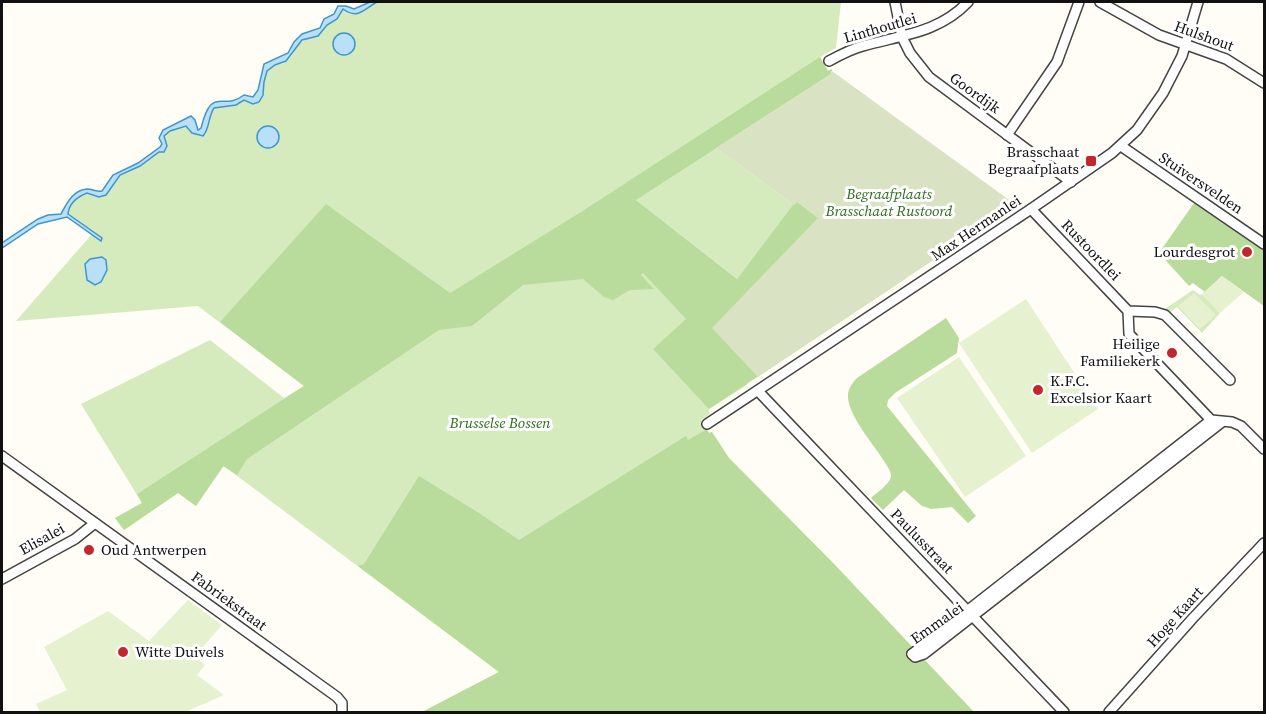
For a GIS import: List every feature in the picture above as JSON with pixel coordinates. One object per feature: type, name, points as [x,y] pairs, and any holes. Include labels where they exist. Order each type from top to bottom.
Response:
[{"type":"street","name":"Goordijk","points":[[895,2],[902,37],[910,53],[929,77],[1071,182]]},
{"type":"street","name":"Linthoutlei","points":[[829,61],[860,46],[918,33],[943,22],[968,2]]},
{"type":"street","points":[[1007,135],[1057,62],[1079,2]]},
{"type":"street","name":"Hulshout","points":[[1100,2],[1159,35],[1226,59],[1264,83]]},
{"type":"street","name":"Max Hermanlei","points":[[707,424],[1031,209],[1121,146],[1158,103],[1170,81],[1185,45],[1198,2]]},
{"type":"street","name":"Stuiversvelden","points":[[1121,146],[1264,244]]},
{"type":"street","name":"Rustoordlei","points":[[1031,209],[1128,311]]},
{"type":"street","points":[[1230,380],[1165,315],[1155,312],[1128,311],[1130,334],[1211,420],[1232,422],[1242,426],[1264,449]]},
{"type":"street","name":"Paulusstraat","points":[[758,390],[1064,712]]},
{"type":"street","name":"Emmalei","points":[[1211,420],[970,614],[924,654],[915,657],[912,654],[970,614],[1222,422]]},
{"type":"street","name":"Fabriekstraat","points":[[2,456],[337,697],[342,703],[342,712]]},
{"type":"street","name":"Elisalei","points":[[2,579],[75,539],[95,523]]},
{"type":"street","name":"Hoge Kaart","points":[[1109,712],[1264,543]]},
{"type":"green space","name":"Brusselse Bossen","points":[[377,2],[841,2],[836,48],[820,57],[828,71],[832,69],[831,74],[716,148],[794,205],[737,279],[636,200],[643,272],[747,385],[709,409],[710,414],[701,420],[709,433],[712,432],[729,458],[908,643],[422,712],[499,672],[224,466],[196,506],[178,493],[124,530],[115,518],[142,503],[81,404],[210,340],[284,398],[304,386],[198,306],[16,321],[92,234],[100,241],[102,239],[68,214],[70,207],[87,193],[104,196],[120,175],[164,151],[166,146],[164,136],[170,131],[186,126],[192,133],[203,136],[214,108],[239,104],[244,100],[259,102],[264,78],[269,69],[289,59],[304,40],[316,38],[343,9],[356,14]]},
{"type":"green space","points":[[820,57],[828,71],[832,69],[831,74],[636,200],[737,279],[796,201],[905,279],[709,409],[653,349],[686,319],[643,273],[641,275],[654,289],[630,290],[613,300],[604,297],[583,279],[523,285],[472,326],[439,330],[247,459],[237,475],[223,466],[196,506],[178,493],[124,530],[115,518],[142,503],[137,494],[304,386],[220,322],[326,204],[450,293],[581,212]]},
{"type":"green space","name":"Begraafplaats Brasschaat Rustoord","points":[[832,71],[1016,205],[758,377],[712,328],[818,218],[797,202],[794,205],[716,148],[831,74]]},
{"type":"green space","points":[[1194,203],[1264,249],[1264,306],[1222,276],[1205,292],[1193,283],[1189,286],[1159,253]]},
{"type":"green space","points":[[1222,276],[1244,292],[1220,313],[1202,294]]},
{"type":"green space","points":[[1193,290],[1202,294],[1220,313],[1202,333],[1177,307],[1169,313],[1165,309]]},
{"type":"green space","points":[[1194,293],[1216,315],[1200,329],[1178,306]]},
{"type":"green space","name":"K.F.C. Excelsior Kaart","points":[[1026,299],[1098,409],[1032,453],[959,343]]},
{"type":"green space","points":[[946,318],[959,338],[957,353],[895,393],[888,400],[887,406],[976,516],[968,523],[952,507],[931,509],[922,506],[904,490],[883,510],[871,498],[888,483],[891,474],[862,430],[852,411],[848,394],[857,378]]},
{"type":"green space","points":[[959,357],[1026,456],[965,497],[897,398]]},
{"type":"green space","points":[[707,429],[709,433],[712,432],[729,458],[835,565],[974,712],[422,712],[499,672],[358,566],[364,564],[419,476],[519,540],[686,436],[688,440]]},
{"type":"green space","name":"Witte Duivels","points":[[188,600],[222,625],[195,656],[205,665],[197,675],[224,695],[185,712],[40,712],[36,704],[67,690],[44,647],[108,611],[149,641]]},
{"type":"water","points":[[370,2],[377,2],[357,13],[353,14],[343,9],[337,19],[327,25],[318,36],[302,40],[286,61],[267,71],[263,95],[259,102],[253,104],[244,100],[236,105],[214,108],[203,136],[192,133],[186,126],[170,131],[164,136],[167,146],[164,152],[159,152],[140,166],[120,175],[106,195],[99,197],[87,193],[74,201],[68,214],[102,238],[101,241],[67,217],[38,224],[2,248],[2,243],[38,219],[61,214],[71,198],[78,192],[87,189],[102,191],[113,175],[138,163],[160,147],[162,144],[159,138],[163,130],[191,116],[198,130],[201,128],[209,107],[214,103],[230,101],[244,95],[253,97],[258,90],[264,64],[288,53],[302,34],[320,28],[324,19],[334,14],[338,6],[354,9]]},
{"type":"water","points":[[344,33],[352,36],[355,44],[352,52],[344,55],[336,52],[333,44],[336,36]]},
{"type":"water","points":[[268,126],[276,129],[279,137],[276,145],[268,148],[260,145],[257,137],[260,129]]},
{"type":"water","points":[[102,257],[106,260],[107,270],[101,282],[95,285],[87,280],[85,264],[90,259]]},
{"type":"place","name":"Brasschaat Begraafplaats","points":[[1091,161]]},
{"type":"place","name":"Lourdesgrot","points":[[1247,252]]},
{"type":"place","name":"Heilige Familiekerk","points":[[1172,353]]},
{"type":"place","name":"K.F.C. Excelsior Kaart","points":[[1038,390]]},
{"type":"place","name":"Oud Antwerpen","points":[[89,550]]},
{"type":"place","name":"Witte Duivels","points":[[123,652]]}]
